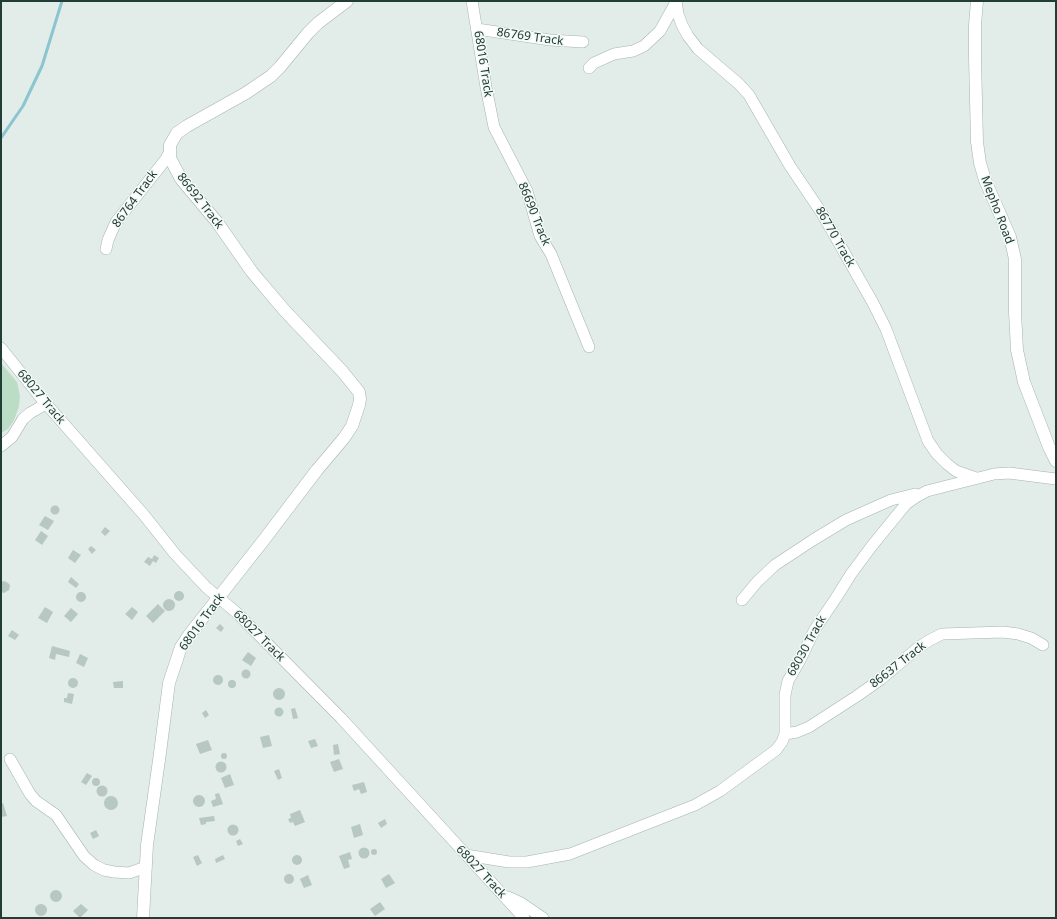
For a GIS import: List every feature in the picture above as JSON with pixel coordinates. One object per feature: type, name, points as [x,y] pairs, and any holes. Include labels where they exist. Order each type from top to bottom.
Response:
[{"type":"street","points":[[169,153],[170,145],[178,133],[187,126],[246,93],[271,76],[318,23],[347,1]]},
{"type":"street","name":"68016 Track","points":[[472,1],[494,127]]},
{"type":"street","name":"Mepho Road","points":[[977,1],[975,58],[977,142],[980,163],[985,180],[1010,237],[1015,259],[1017,350],[1024,382],[1049,447],[1056,461]]},
{"type":"street","points":[[589,68],[594,63],[614,54],[633,51],[644,46],[660,31],[676,2]]},
{"type":"street","name":"86770 Track","points":[[676,2],[678,14],[688,36],[710,60],[739,84],[749,95],[790,166],[823,215],[886,329],[928,441],[946,464],[956,471],[976,478]]},
{"type":"street","name":"86769 Track","points":[[477,29],[550,40],[583,42]]},
{"type":"street","name":"86690 Track","points":[[494,127],[527,191],[540,236],[551,254],[589,347]]},
{"type":"street","name":"86764 Track","points":[[106,249],[108,240],[116,222],[166,159],[169,153]]},
{"type":"street","name":"86692 Track","points":[[169,153],[173,165],[181,179],[217,222],[252,272],[285,311],[342,371],[359,392]]},
{"type":"street","name":"68027 Track","points":[[1,348],[46,404],[144,515],[175,554],[206,587],[237,613],[341,718],[524,918]]},
{"type":"street","name":"68016 Track","points":[[143,918],[149,831],[169,683],[171,673],[181,647],[352,426],[359,405],[359,392]]},
{"type":"street","points":[[1,446],[12,437],[23,419],[30,413],[46,404]]},
{"type":"street","name":"68030 Track","points":[[785,734],[785,695],[788,681],[815,629],[851,574],[899,511],[916,497],[927,491],[994,474],[1009,473],[1056,479]]},
{"type":"street","points":[[742,600],[757,582],[775,565],[846,520],[891,500],[927,491]]},
{"type":"street","name":"86637 Track","points":[[785,734],[797,732],[809,727],[869,688],[930,640],[942,634],[1003,632],[1031,638],[1043,645]]},
{"type":"street","points":[[466,855],[509,862],[527,862],[570,854],[582,850],[695,805],[720,792],[776,750],[782,742],[785,734]]},
{"type":"street","points":[[10,760],[30,794],[36,801],[56,815],[84,856],[94,865],[104,870],[130,873],[146,867]]},
{"type":"street","points":[[502,894],[521,903],[543,918]]},
{"type":"green space","points":[[1,363],[17,382],[20,396],[19,406],[14,420],[8,429],[1,433]]},
{"type":"building","points":[[53,506],[57,506],[59,510],[57,514],[53,514],[51,512],[51,508]]},
{"type":"building","points":[[45,516],[54,521],[48,530],[39,525]]},
{"type":"building","points":[[105,527],[110,531],[105,536],[101,532]]},
{"type":"building","points":[[41,531],[48,536],[42,545],[35,540]]},
{"type":"building","points":[[91,546],[96,550],[92,554],[88,549]]},
{"type":"building","points":[[73,550],[81,555],[75,563],[68,558]]},
{"type":"building","points":[[154,555],[159,558],[156,563],[153,561],[150,566],[144,562],[148,557],[152,559]]},
{"type":"building","points":[[71,577],[79,584],[76,588],[68,582]]},
{"type":"building","points":[[4,581],[10,585],[9,590],[4,593],[1,592],[1,582]]},
{"type":"building","points":[[177,591],[181,591],[183,592],[183,600],[177,601],[174,598],[174,594]]},
{"type":"building","points":[[79,592],[83,592],[85,593],[85,601],[79,602],[76,599],[76,595]]},
{"type":"building","points":[[169,599],[173,601],[175,605],[173,609],[169,611],[165,609],[163,605],[165,601]]},
{"type":"building","points":[[158,604],[165,611],[153,623],[146,616]]},
{"type":"building","points":[[45,607],[53,612],[47,623],[38,618]]},
{"type":"building","points":[[132,607],[138,612],[132,620],[125,614]]},
{"type":"building","points":[[71,608],[78,614],[71,622],[64,616]]},
{"type":"building","points":[[220,624],[224,628],[221,632],[216,628]]},
{"type":"building","points":[[12,630],[19,635],[15,640],[8,636]]},
{"type":"building","points":[[52,646],[70,651],[69,657],[56,654],[55,660],[49,658]]},
{"type":"building","points":[[248,652],[256,658],[251,666],[242,660]]},
{"type":"building","points":[[80,654],[88,658],[84,667],[76,663]]},
{"type":"building","points":[[244,670],[248,670],[250,674],[248,678],[244,678],[242,676],[242,672]]},
{"type":"building","points":[[216,675],[220,675],[223,680],[220,685],[216,685],[213,682],[213,678]]},
{"type":"building","points":[[71,678],[75,678],[77,679],[77,687],[71,688],[68,685],[68,681]]},
{"type":"building","points":[[230,680],[234,680],[236,684],[234,688],[230,688],[228,686],[228,682]]},
{"type":"building","points":[[123,681],[123,688],[114,688],[113,682]]},
{"type":"building","points":[[277,688],[281,688],[285,694],[281,700],[277,700],[273,696],[273,692]]},
{"type":"building","points":[[68,693],[74,694],[72,704],[64,702],[64,698],[67,698]]},
{"type":"building","points":[[277,708],[281,708],[283,712],[281,716],[277,716],[275,714],[275,710]]},
{"type":"building","points":[[295,708],[298,718],[293,719],[291,709]]},
{"type":"building","points":[[206,710],[209,715],[205,718],[202,713]]},
{"type":"building","points":[[269,735],[272,746],[263,748],[260,737]]},
{"type":"building","points":[[315,739],[318,746],[311,748],[308,741]]},
{"type":"building","points":[[208,740],[212,750],[200,754],[196,744]]},
{"type":"building","points":[[338,744],[340,754],[334,755],[333,745]]},
{"type":"building","points":[[224,753],[227,756],[224,759],[221,756]]},
{"type":"building","points":[[339,759],[343,769],[334,772],[330,762]]},
{"type":"building","points":[[221,761],[225,763],[227,767],[225,771],[221,773],[217,771],[215,767],[217,763]]},
{"type":"building","points":[[279,769],[282,778],[278,780],[274,771]]},
{"type":"building","points":[[87,773],[92,776],[86,785],[81,782]]},
{"type":"building","points":[[230,774],[234,785],[225,788],[221,778]]},
{"type":"building","points":[[96,778],[99,779],[99,785],[96,786],[93,785],[92,782],[93,779]]},
{"type":"building","points":[[364,782],[367,792],[361,794],[359,789],[354,791],[352,785]]},
{"type":"building","points":[[102,785],[106,787],[108,791],[106,795],[102,797],[98,795],[96,791],[98,787]]},
{"type":"building","points":[[219,793],[223,804],[213,807],[211,801],[216,799],[215,794]]},
{"type":"building","points":[[197,795],[201,795],[205,801],[201,807],[197,807],[193,803],[193,799]]},
{"type":"building","points":[[111,796],[116,798],[118,803],[116,808],[111,810],[106,808],[104,803],[106,798]]},
{"type":"building","points":[[3,803],[7,816],[1,817],[1,804]]},
{"type":"building","points":[[300,810],[305,822],[295,826],[293,822],[290,823],[288,819],[291,818],[290,814]]},
{"type":"building","points":[[214,816],[215,821],[206,822],[206,824],[201,825],[199,818]]},
{"type":"building","points":[[385,819],[387,824],[381,828],[378,823]]},
{"type":"building","points":[[360,824],[363,835],[354,838],[351,827]]},
{"type":"building","points":[[231,825],[235,825],[237,826],[237,834],[231,835],[228,832],[228,828]]},
{"type":"building","points":[[96,830],[99,836],[93,839],[90,833]]},
{"type":"building","points":[[240,839],[243,844],[238,846],[236,841]]},
{"type":"building","points":[[362,848],[366,848],[368,849],[368,857],[362,858],[359,855],[359,851]]},
{"type":"building","points":[[374,849],[377,852],[374,855],[371,852]]},
{"type":"building","points":[[350,852],[352,859],[348,860],[350,867],[344,869],[339,856]]},
{"type":"building","points":[[198,855],[202,863],[197,866],[193,857]]},
{"type":"building","points":[[223,855],[225,859],[216,863],[215,859]]},
{"type":"building","points":[[295,855],[299,855],[301,856],[301,864],[295,865],[292,862],[292,858]]},
{"type":"building","points":[[287,874],[291,874],[293,875],[293,883],[287,884],[284,881],[284,877]]},
{"type":"building","points":[[389,874],[395,883],[386,888],[381,879]]},
{"type":"building","points":[[308,875],[312,885],[304,888],[300,879]]},
{"type":"building","points":[[54,890],[58,890],[62,896],[58,902],[54,902],[50,898],[50,894]]},
{"type":"building","points":[[380,902],[385,909],[375,916],[370,909]]},
{"type":"building","points":[[41,904],[45,906],[47,910],[45,914],[41,916],[37,914],[35,910],[37,906]]},
{"type":"building","points":[[81,904],[88,910],[80,918],[73,911]]},
{"type":"waterway","points":[[1,138],[23,106],[42,66],[62,1]]}]
